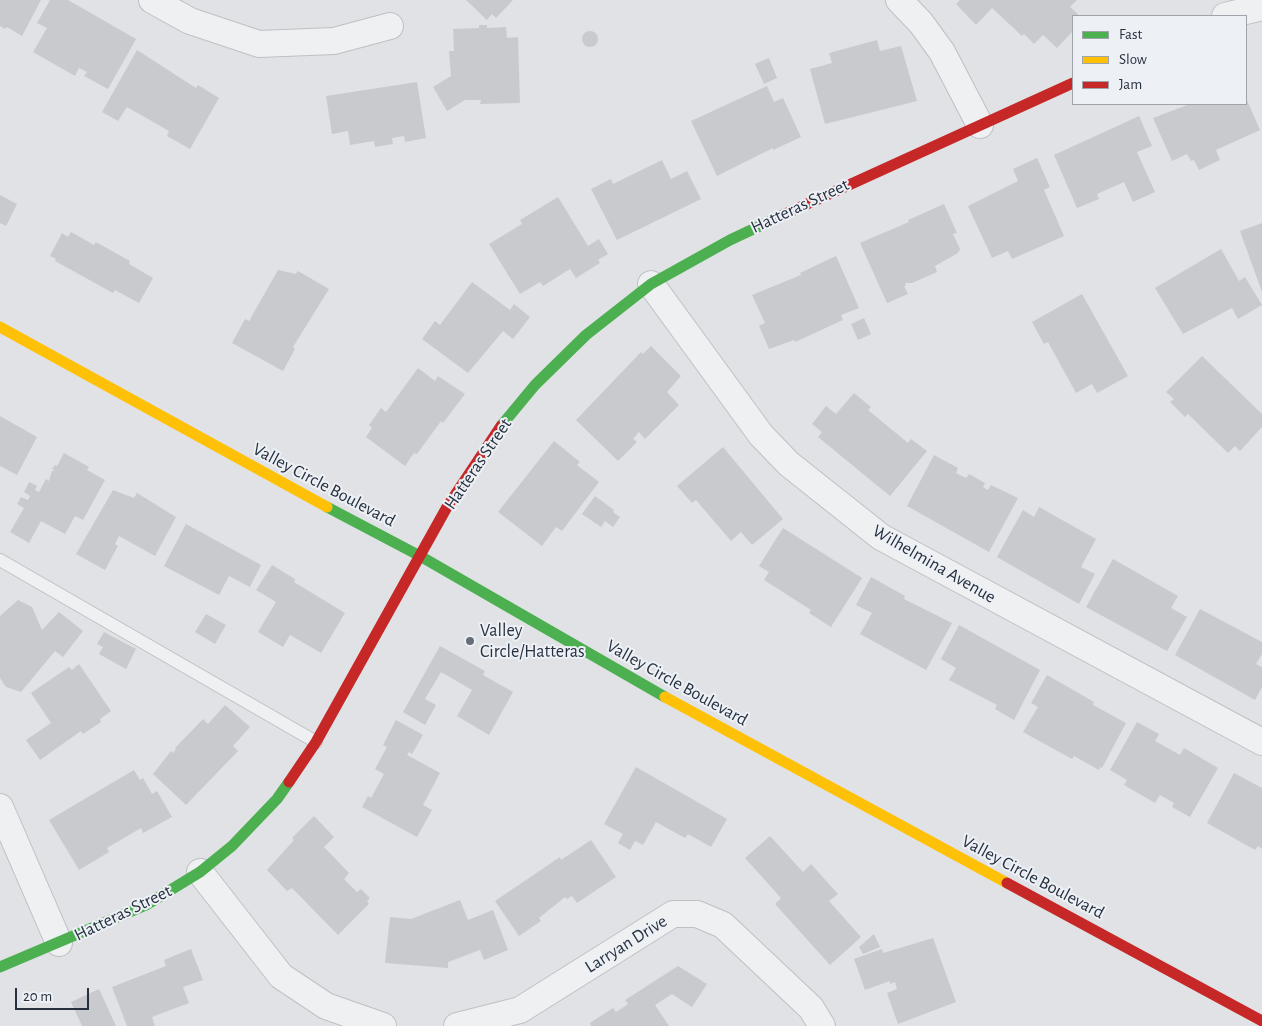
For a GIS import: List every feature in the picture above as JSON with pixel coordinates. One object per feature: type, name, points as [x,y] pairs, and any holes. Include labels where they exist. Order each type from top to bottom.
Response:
[{"type":"street","points":[[152,0],[190,21],[259,44],[334,41],[390,26]]},
{"type":"street","points":[[899,0],[921,23],[942,52],[980,125]]},
{"type":"street","points":[[1229,15],[1262,7]]},
{"type":"street","name":"Hatteras Street","points":[[0,967],[60,944],[146,905],[200,872],[232,846],[277,799],[316,742],[447,508],[496,432],[535,385],[586,335],[651,284],[730,240],[830,192],[1072,83]]},
{"type":"street","name":"Wilhelmina Avenue","points":[[651,284],[761,435],[789,464],[881,537],[1262,742]]},
{"type":"street","name":"Valley Circle Boulevard","points":[[0,327],[228,454],[420,556],[611,668],[1262,1021]]},
{"type":"street","points":[[0,807],[60,944]]},
{"type":"street","points":[[200,872],[281,976],[326,1006],[383,1026]]},
{"type":"street","name":"Larryan Drive","points":[[457,1026],[520,1010],[673,914],[697,914],[722,925],[811,1008],[822,1026]]},
{"type":"lane","points":[[0,560],[316,742]]},
{"type":"building","points":[[0,0],[41,0],[22,36],[7,27],[5,29],[0,26]]},
{"type":"building","points":[[50,0],[68,0],[136,39],[108,89],[84,76],[87,72],[79,68],[75,76],[33,52],[47,28],[37,23]]},
{"type":"building","points":[[466,0],[513,0],[496,18],[492,14],[487,20]]},
{"type":"building","points":[[960,0],[1077,0],[1070,7],[1079,15],[1072,15],[1072,32],[1057,48],[1043,35],[1034,44],[1024,34],[1022,36],[992,8],[976,25],[956,4]]},
{"type":"building","points":[[479,25],[487,25],[487,28],[506,27],[507,38],[518,37],[520,103],[480,104],[481,100],[465,100],[447,111],[433,87],[451,76],[449,51],[454,51],[453,29],[479,28]]},
{"type":"building","points":[[590,31],[596,33],[598,39],[596,45],[590,47],[584,45],[582,39],[584,33]]},
{"type":"building","points":[[877,40],[880,51],[901,46],[917,101],[825,124],[810,69],[832,63],[829,53]]},
{"type":"building","points":[[137,50],[196,88],[198,85],[219,98],[190,149],[167,136],[169,131],[127,107],[118,121],[102,112]]},
{"type":"building","points":[[769,58],[777,78],[764,84],[755,64]]},
{"type":"building","points":[[417,82],[426,138],[405,142],[404,136],[392,138],[393,144],[375,147],[374,141],[350,145],[348,131],[332,134],[326,96]]},
{"type":"building","points":[[767,86],[774,102],[783,98],[801,137],[773,150],[773,148],[717,176],[691,121]]},
{"type":"building","points":[[1247,100],[1260,130],[1216,150],[1220,160],[1199,170],[1194,160],[1191,161],[1187,154],[1172,161],[1153,118],[1187,105],[1247,105]]},
{"type":"building","points":[[1139,116],[1152,146],[1137,152],[1155,192],[1133,202],[1124,182],[1097,194],[1099,199],[1077,208],[1054,155]]},
{"type":"building","points":[[1037,158],[1050,187],[1044,190],[1064,236],[1012,259],[1008,251],[992,258],[968,206],[1018,181],[1013,169]]},
{"type":"building","points":[[662,160],[671,179],[687,171],[701,199],[617,240],[591,189],[611,179],[613,184]]},
{"type":"building","points":[[0,195],[17,204],[6,226],[0,223]]},
{"type":"building","points":[[558,197],[588,246],[599,239],[608,254],[598,260],[600,263],[576,278],[570,269],[543,286],[540,282],[520,294],[489,244],[522,224],[520,220]]},
{"type":"building","points":[[944,204],[957,233],[953,234],[960,249],[958,253],[935,266],[937,272],[912,283],[905,283],[906,286],[904,286],[908,294],[887,303],[860,243],[909,222],[908,220]]},
{"type":"building","points":[[1262,223],[1262,292],[1240,231]]},
{"type":"building","points":[[71,232],[94,245],[96,242],[130,261],[129,264],[153,278],[139,303],[115,290],[113,293],[55,261],[56,259],[50,256],[62,233],[68,237]]},
{"type":"building","points":[[1221,249],[1239,281],[1245,277],[1262,305],[1238,319],[1232,308],[1183,334],[1155,288]]},
{"type":"building","points":[[836,256],[859,308],[841,315],[843,320],[795,342],[794,340],[769,349],[759,326],[765,323],[752,295],[801,275],[800,273]]},
{"type":"building","points":[[278,270],[296,274],[298,271],[329,289],[293,347],[295,349],[283,371],[232,343],[245,319],[249,321]]},
{"type":"building","points":[[472,282],[510,310],[514,304],[530,317],[513,339],[503,331],[468,373],[422,339],[435,321],[440,325]]},
{"type":"building","points":[[1082,294],[1128,376],[1097,393],[1092,384],[1076,393],[1048,342],[1044,344],[1032,322]]},
{"type":"building","points":[[864,318],[871,334],[858,340],[851,324]]},
{"type":"building","points":[[651,346],[681,376],[667,392],[679,405],[645,439],[639,432],[633,439],[637,442],[618,461],[576,420],[641,352],[643,354]]},
{"type":"building","points":[[1202,356],[1262,414],[1262,427],[1240,451],[1235,446],[1228,453],[1188,414],[1185,417],[1170,402],[1174,399],[1166,392]]},
{"type":"building","points":[[418,368],[435,381],[438,376],[465,394],[443,423],[441,421],[417,454],[414,453],[405,466],[366,437],[372,428],[369,425],[381,408],[386,412]]},
{"type":"building","points":[[854,393],[871,407],[868,410],[908,443],[911,439],[927,451],[890,496],[818,437],[822,432],[812,424],[826,406],[836,414]]},
{"type":"building","points":[[0,416],[37,437],[17,475],[0,466]]},
{"type":"building","points":[[554,441],[580,462],[577,465],[599,482],[562,531],[556,527],[542,546],[498,512]]},
{"type":"building","points":[[723,447],[783,519],[752,545],[741,532],[731,541],[696,500],[692,503],[677,486]]},
{"type":"building","points":[[64,453],[89,467],[87,470],[105,480],[83,520],[75,516],[65,534],[41,521],[29,543],[10,532],[24,508],[17,504],[21,497],[28,500],[30,496],[24,492],[29,482],[37,486],[35,490],[39,492],[46,479],[49,481],[52,471],[55,470],[52,469],[55,465],[57,466]]},
{"type":"building","points":[[934,455],[958,468],[956,473],[966,478],[969,474],[985,483],[983,487],[988,490],[991,485],[1018,498],[989,552],[907,506]]},
{"type":"building","points":[[113,490],[134,498],[137,493],[176,517],[155,556],[119,536],[115,544],[118,546],[105,570],[76,554]]},
{"type":"building","points":[[595,496],[614,510],[613,512],[620,517],[613,527],[605,521],[601,527],[582,514]]},
{"type":"building","points":[[1039,507],[1096,539],[1081,567],[1095,574],[1079,604],[997,557],[1023,510],[1034,517]]},
{"type":"building","points":[[186,524],[261,565],[250,587],[229,576],[219,595],[164,566]]},
{"type":"building","points":[[783,528],[862,578],[831,627],[809,613],[811,610],[764,580],[769,572],[759,566]]},
{"type":"building","points":[[1113,559],[1178,596],[1171,608],[1187,617],[1167,651],[1086,607]]},
{"type":"building","points":[[272,565],[295,579],[294,582],[345,613],[321,653],[290,635],[283,647],[258,632],[276,602],[256,590]]},
{"type":"building","points":[[871,577],[905,596],[904,599],[952,623],[926,670],[860,634],[872,613],[856,605]]},
{"type":"building","points":[[18,600],[32,607],[42,630],[59,612],[83,631],[63,657],[55,651],[21,692],[6,687],[0,678],[0,616]]},
{"type":"building","points":[[1200,609],[1262,642],[1262,654],[1256,664],[1262,667],[1262,687],[1255,700],[1175,655]]},
{"type":"building","points":[[206,614],[226,625],[215,644],[195,632]]},
{"type":"building","points":[[959,625],[1040,670],[1014,720],[995,709],[997,705],[949,680],[956,668],[941,659]]},
{"type":"building","points":[[104,632],[136,649],[126,669],[99,654],[103,647],[97,644]]},
{"type":"building","points":[[440,646],[485,671],[483,675],[513,692],[489,735],[457,716],[472,690],[441,672],[425,699],[436,705],[425,725],[403,712]]},
{"type":"building","points":[[79,664],[111,711],[100,719],[101,722],[83,734],[81,731],[40,760],[26,740],[51,723],[31,693],[69,667],[72,670]]},
{"type":"building","points":[[1047,675],[1094,702],[1093,705],[1126,723],[1102,768],[1100,767],[1099,770],[1074,756],[1072,759],[1023,732],[1038,707],[1031,703]]},
{"type":"building","points":[[225,705],[250,727],[233,746],[238,751],[186,805],[153,774],[171,751],[173,753],[175,748],[203,719],[208,724]]},
{"type":"building","points":[[396,720],[423,735],[412,754],[409,752],[407,755],[440,773],[423,805],[432,810],[417,837],[362,807],[368,796],[371,798],[384,774],[375,769],[387,747],[383,745]]},
{"type":"building","points":[[1137,722],[1159,734],[1155,741],[1180,755],[1184,748],[1218,768],[1190,817],[1172,807],[1174,803],[1160,795],[1155,803],[1124,785],[1127,780],[1110,770]]},
{"type":"building","points":[[636,767],[727,819],[711,847],[688,834],[685,838],[656,822],[643,845],[635,841],[630,850],[618,843],[623,834],[604,824]]},
{"type":"building","points":[[134,770],[140,780],[143,778],[152,794],[157,791],[172,817],[143,833],[141,828],[107,848],[109,852],[79,870],[49,820]]},
{"type":"building","points":[[1234,773],[1262,788],[1262,849],[1258,846],[1255,850],[1207,823]]},
{"type":"building","points":[[314,816],[334,837],[324,847],[349,873],[344,879],[357,892],[361,889],[370,898],[367,901],[369,904],[338,935],[292,888],[287,891],[267,870],[294,840],[292,838]]},
{"type":"building","points":[[770,836],[803,872],[811,864],[838,894],[829,901],[861,937],[830,965],[775,904],[781,898],[745,858]]},
{"type":"building","points":[[591,840],[616,877],[577,903],[572,896],[567,899],[565,897],[539,918],[541,921],[519,936],[495,901],[560,857],[561,860]]},
{"type":"building","points":[[460,900],[468,920],[493,910],[508,950],[484,960],[480,950],[448,962],[448,968],[385,963],[390,917],[411,919]]},
{"type":"building","points":[[874,934],[880,947],[863,954],[859,947]]},
{"type":"building","points":[[933,938],[956,1002],[898,1024],[887,993],[897,989],[895,982],[890,984],[890,981],[865,990],[854,959],[882,949],[883,953]]},
{"type":"building","points":[[191,949],[203,980],[183,987],[189,1003],[152,1017],[155,1026],[127,1026],[112,987],[166,966],[164,960]]},
{"type":"building","points":[[678,966],[707,984],[692,1007],[672,994],[655,1005],[669,1026],[591,1026],[590,1023],[613,1008],[616,1012],[628,1004],[625,1000]]},
{"type":"building","points":[[99,989],[116,1026],[82,1026],[71,1002]]},
{"type":"traffic: fast","points":[[501,426],[535,385],[586,335],[651,284],[730,240],[783,215]]},
{"type":"traffic: fast","points":[[327,507],[420,556],[665,697]]},
{"type":"traffic: fast","points":[[0,967],[146,905],[200,872],[232,846],[277,799],[289,782]]},
{"type":"traffic: slow","points":[[0,327],[327,507]]},
{"type":"traffic: slow","points":[[665,697],[1007,883]]},
{"type":"traffic: jam","points":[[783,215],[1072,83]]},
{"type":"traffic: jam","points":[[289,782],[316,742],[447,507],[501,426]]},
{"type":"traffic: jam","points":[[1007,883],[1262,1021]]},
{"type":"place","name":"Valley Circle/Hatteras","points":[[470,641]]}]
